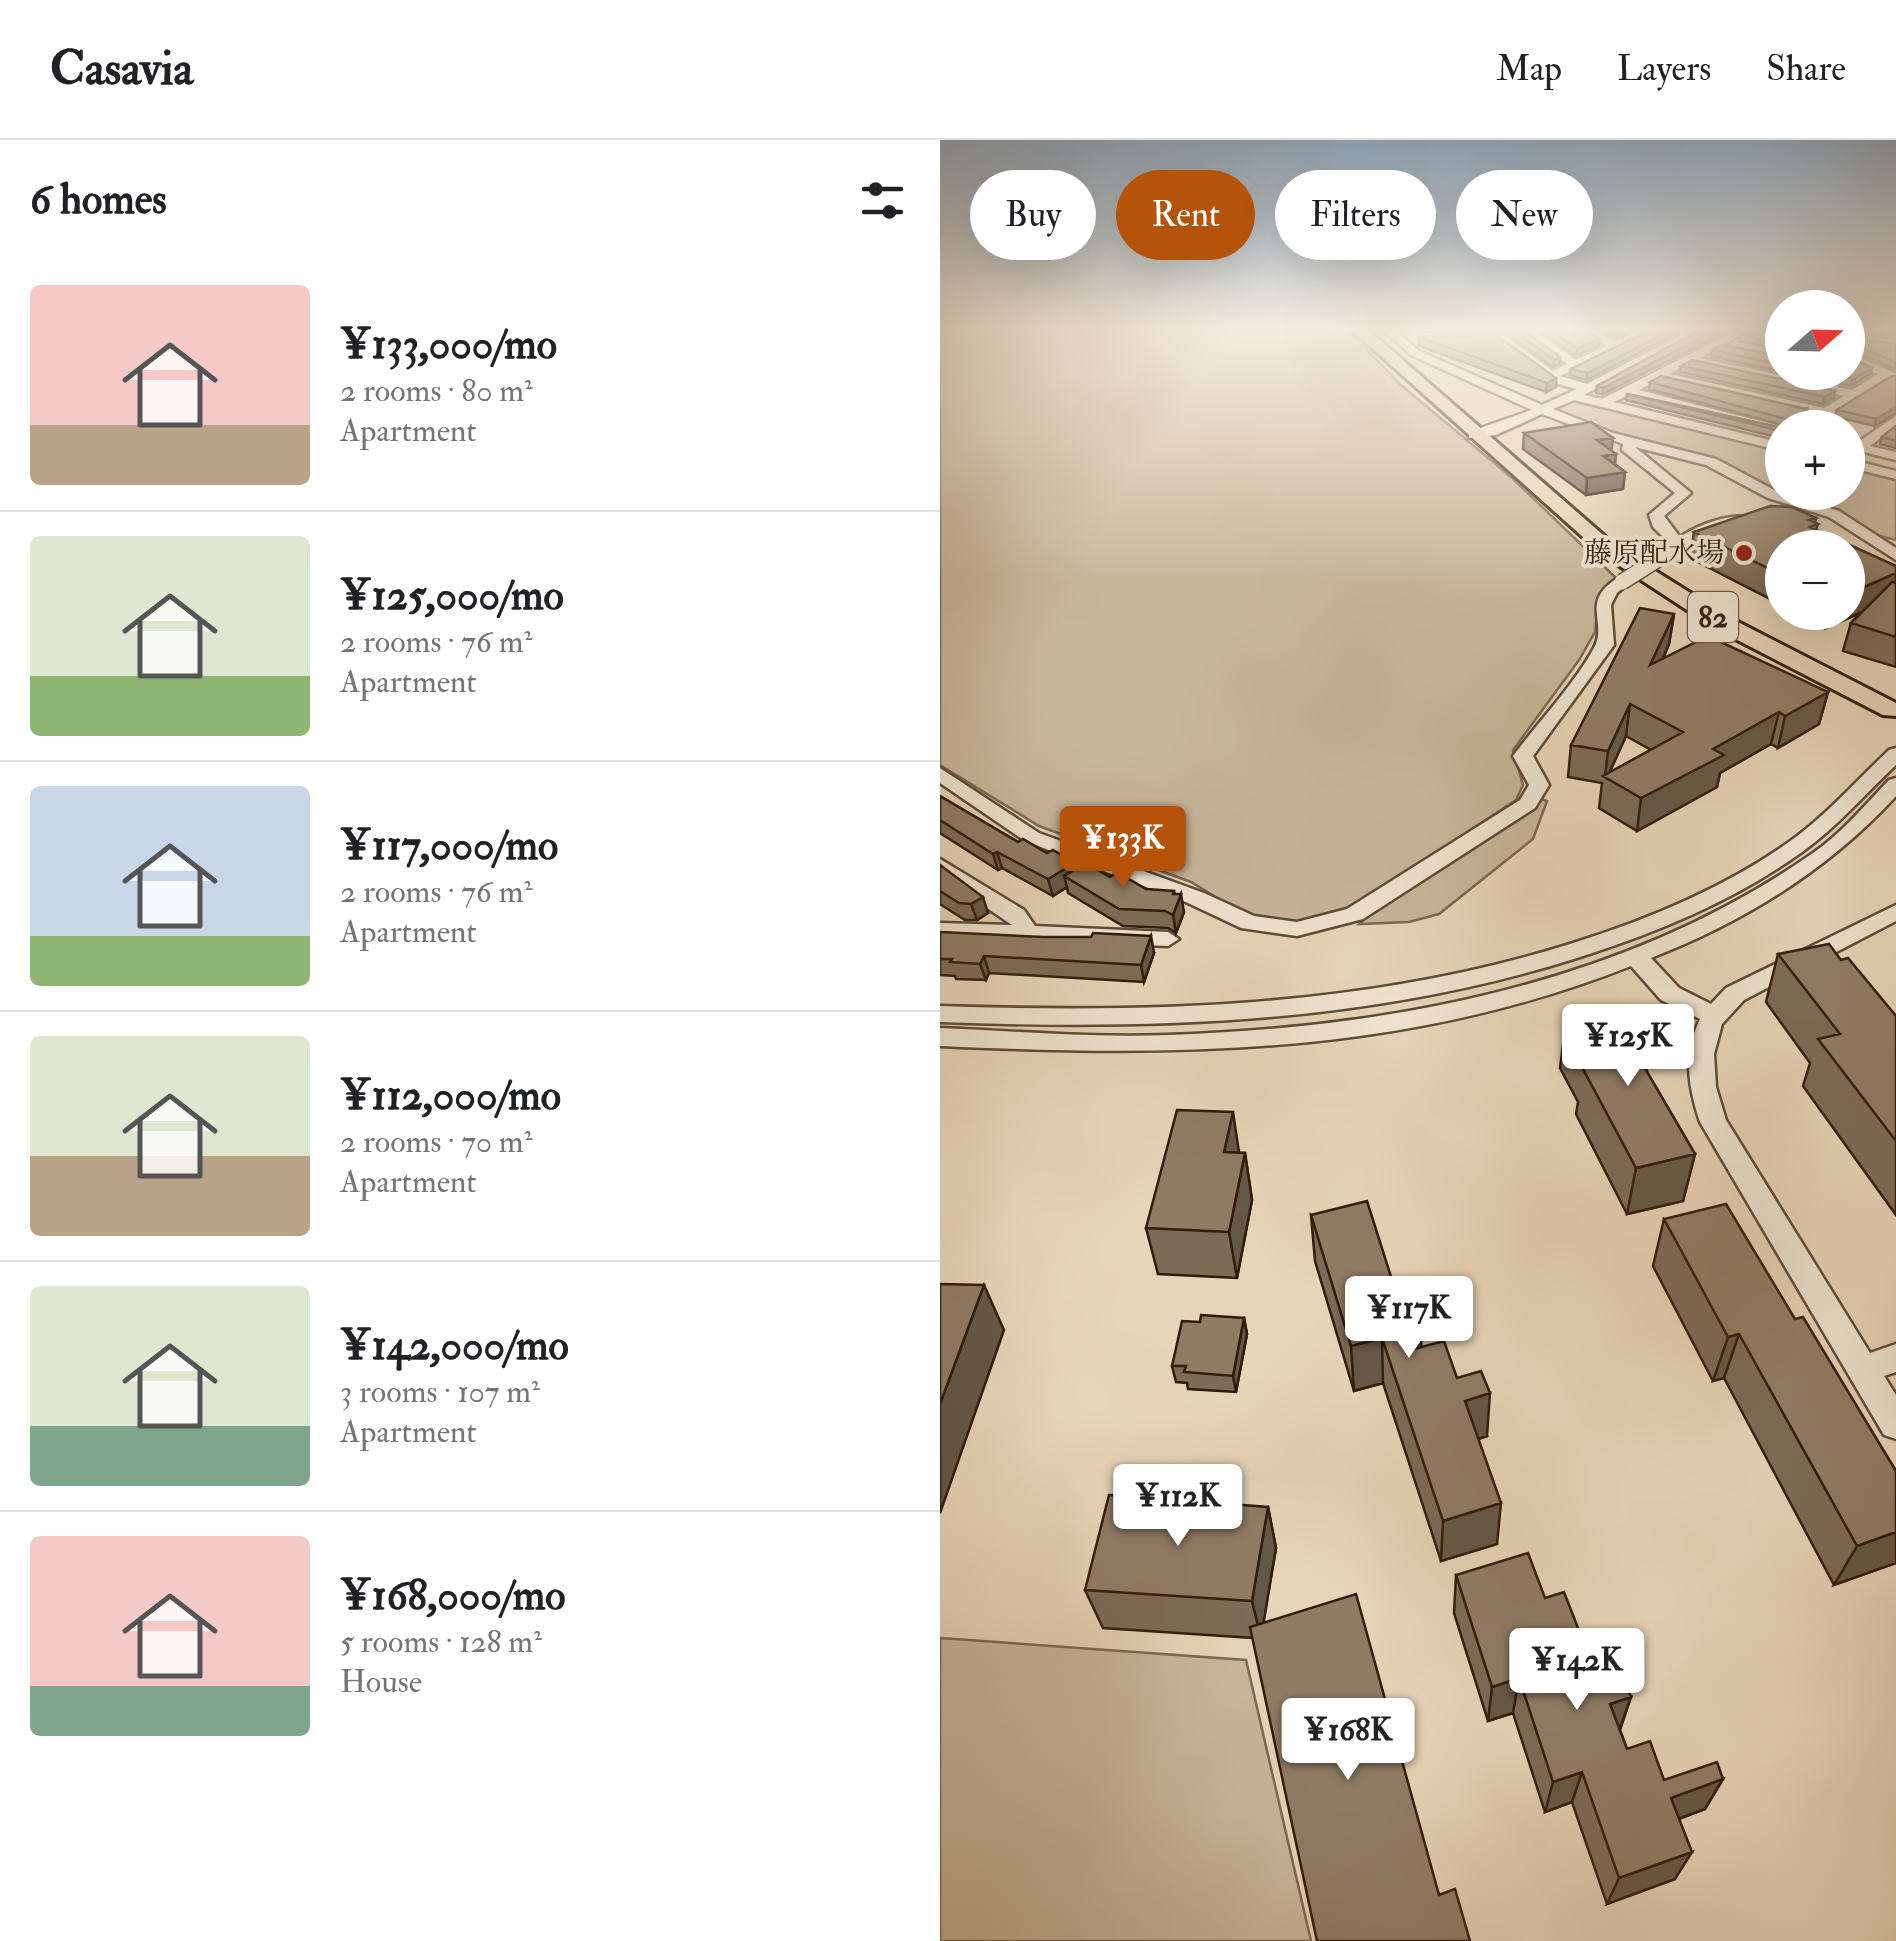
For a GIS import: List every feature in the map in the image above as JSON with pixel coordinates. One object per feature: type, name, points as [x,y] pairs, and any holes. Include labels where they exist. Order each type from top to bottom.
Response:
[{"type":"main road","points":[[1457,413],[1555,498],[1769,624],[1892,704]]},
{"type":"main road","points":[[1460,413],[1482,434]]},
{"type":"main road","points":[[1555,498],[1558,518],[1588,547],[1661,599],[1772,664],[1892,704]]},
{"type":"street","points":[[1482,434],[1530,413]]},
{"type":"street","points":[[1555,413],[1632,442],[1711,462],[1773,496],[1834,514],[1896,555]]},
{"type":"street","points":[[1645,413],[1765,443]]},
{"type":"street","points":[[1720,413],[1765,424]]},
{"type":"street","points":[[1893,425],[1860,447],[1896,456]]},
{"type":"street","points":[[1632,442],[1627,447],[1684,493],[1656,515],[1673,550]]},
{"type":"street","points":[[1865,467],[1896,475]]},
{"type":"street","points":[[940,774],[1032,836],[1196,898],[1249,923],[1297,929],[1355,914],[1528,804],[1539,785],[1523,756],[1605,646],[1604,605],[1610,590],[1712,524],[1777,522]]},
{"type":"street","points":[[1805,524],[1852,528]]},
{"type":"street","points":[[940,1014],[1107,1021],[1220,1017],[1334,1006],[1511,972],[1658,922],[1750,877],[1839,813],[1896,754]]},
{"type":"street","points":[[940,1036],[1166,1044],[1332,1030],[1485,1001],[1634,956],[1728,914],[1798,873],[1858,824],[1896,784]]},
{"type":"street","points":[[940,866],[1016,916],[1029,934]]},
{"type":"street","points":[[1896,912],[1748,984],[1713,1015],[1698,1056],[1702,1088],[1713,1122],[1896,1424]]},
{"type":"street","points":[[940,930],[1168,939]]},
{"type":"street","points":[[1814,955],[1837,976]]},
{"type":"street","points":[[1634,956],[1670,994],[1713,1015]]},
{"type":"street","points":[[1863,1369],[1896,1358]]},
{"type":"shaded area","points":[[940,413],[1434,413],[1512,478],[1616,578],[1599,594],[1595,632],[1579,660],[1513,750],[1523,785],[1516,800],[1350,909],[1298,923],[1248,917],[1191,882],[1039,826],[940,765]]},
{"type":"shaded area","points":[[1554,413],[1643,413],[1765,443],[1765,486],[1712,461],[1618,437]]},
{"type":"shaded area","points":[[1865,467],[1896,475],[1896,540],[1865,530],[1838,510],[1865,510]]},
{"type":"shaded area","points":[[1535,797],[1547,801],[1533,839],[1439,914],[1409,922],[1359,924],[1375,908]]},
{"type":"shaded area","points":[[940,1638],[1246,1660],[1311,1941],[940,1941]]},
{"type":"building","points":[[1706,413],[1765,424],[1765,427]]},
{"type":"building","points":[[1865,413],[1886,413],[1876,419],[1865,416]]},
{"type":"building","points":[[1591,422],[1613,438],[1597,440],[1616,454],[1603,456],[1625,472],[1587,478],[1524,433]]},
{"type":"building","points":[[1896,426],[1896,441],[1882,437]]},
{"type":"building","points":[[1765,508],[1799,510],[1816,518],[1809,520],[1818,524],[1810,527],[1817,530],[1765,530],[1765,567],[1694,532]]},
{"type":"building","points":[[1865,552],[1896,566],[1896,573],[1865,587]]},
{"type":"building","points":[[1892,582],[1896,583],[1896,637],[1865,627],[1865,609]]},
{"type":"building","points":[[1640,608],[1674,614],[1650,665],[1708,636],[1828,692],[1785,716],[1779,712],[1713,749],[1724,755],[1641,798],[1603,776],[1683,732],[1630,704],[1608,751],[1571,745]]},
{"type":"building","points":[[940,796],[1018,842],[1023,839],[1047,853],[1053,850],[1075,863],[1048,879],[997,852],[993,854],[940,820]]},
{"type":"building","points":[[1086,863],[1110,877],[1117,872],[1146,889],[1181,894],[1173,915],[1165,911],[1119,909],[1064,876]]},
{"type":"building","points":[[940,865],[983,897],[971,904],[959,903],[940,891]]},
{"type":"building","points":[[940,932],[1044,937],[1091,937],[1093,933],[1151,936],[1141,965],[984,956],[980,964],[940,959]]},
{"type":"building","points":[[1829,944],[1841,960],[1848,958],[1896,1016],[1896,1141],[1818,1039],[1840,1034],[1778,954]]},
{"type":"building","points":[[1622,1010],[1649,1055],[1639,1058],[1695,1154],[1636,1168],[1582,1067],[1590,1065],[1566,1021]]},
{"type":"building","points":[[1177,1110],[1233,1112],[1224,1152],[1245,1153],[1229,1232],[1146,1228]]},
{"type":"building","points":[[1367,1201],[1393,1283],[1413,1278],[1421,1302],[1398,1307],[1414,1349],[1444,1341],[1457,1378],[1481,1371],[1490,1393],[1465,1401],[1501,1503],[1443,1521],[1382,1338],[1351,1346],[1311,1215]]},
{"type":"building","points":[[1726,1204],[1795,1319],[1803,1317],[1896,1471],[1896,1532],[1857,1546],[1739,1334],[1728,1337],[1664,1219]]},
{"type":"building","points":[[940,1284],[984,1285],[940,1404]]},
{"type":"building","points":[[1201,1315],[1244,1318],[1233,1376],[1184,1372],[1186,1366],[1172,1366],[1182,1321],[1200,1322]]},
{"type":"building","points":[[1109,1495],[1268,1507],[1252,1601],[1085,1590]]},
{"type":"building","points":[[1528,1553],[1545,1598],[1564,1592],[1599,1682],[1622,1674],[1631,1697],[1610,1704],[1627,1749],[1650,1741],[1664,1780],[1717,1762],[1723,1779],[1671,1798],[1692,1852],[1619,1878],[1582,1772],[1553,1782],[1519,1678],[1492,1687],[1456,1575]]},
{"type":"building","points":[[1356,1594],[1439,1895],[1455,1889],[1470,1941],[1317,1941],[1250,1627]]},
{"type":"place","name":"藤原配水場","points":[[1744,553]]}]
